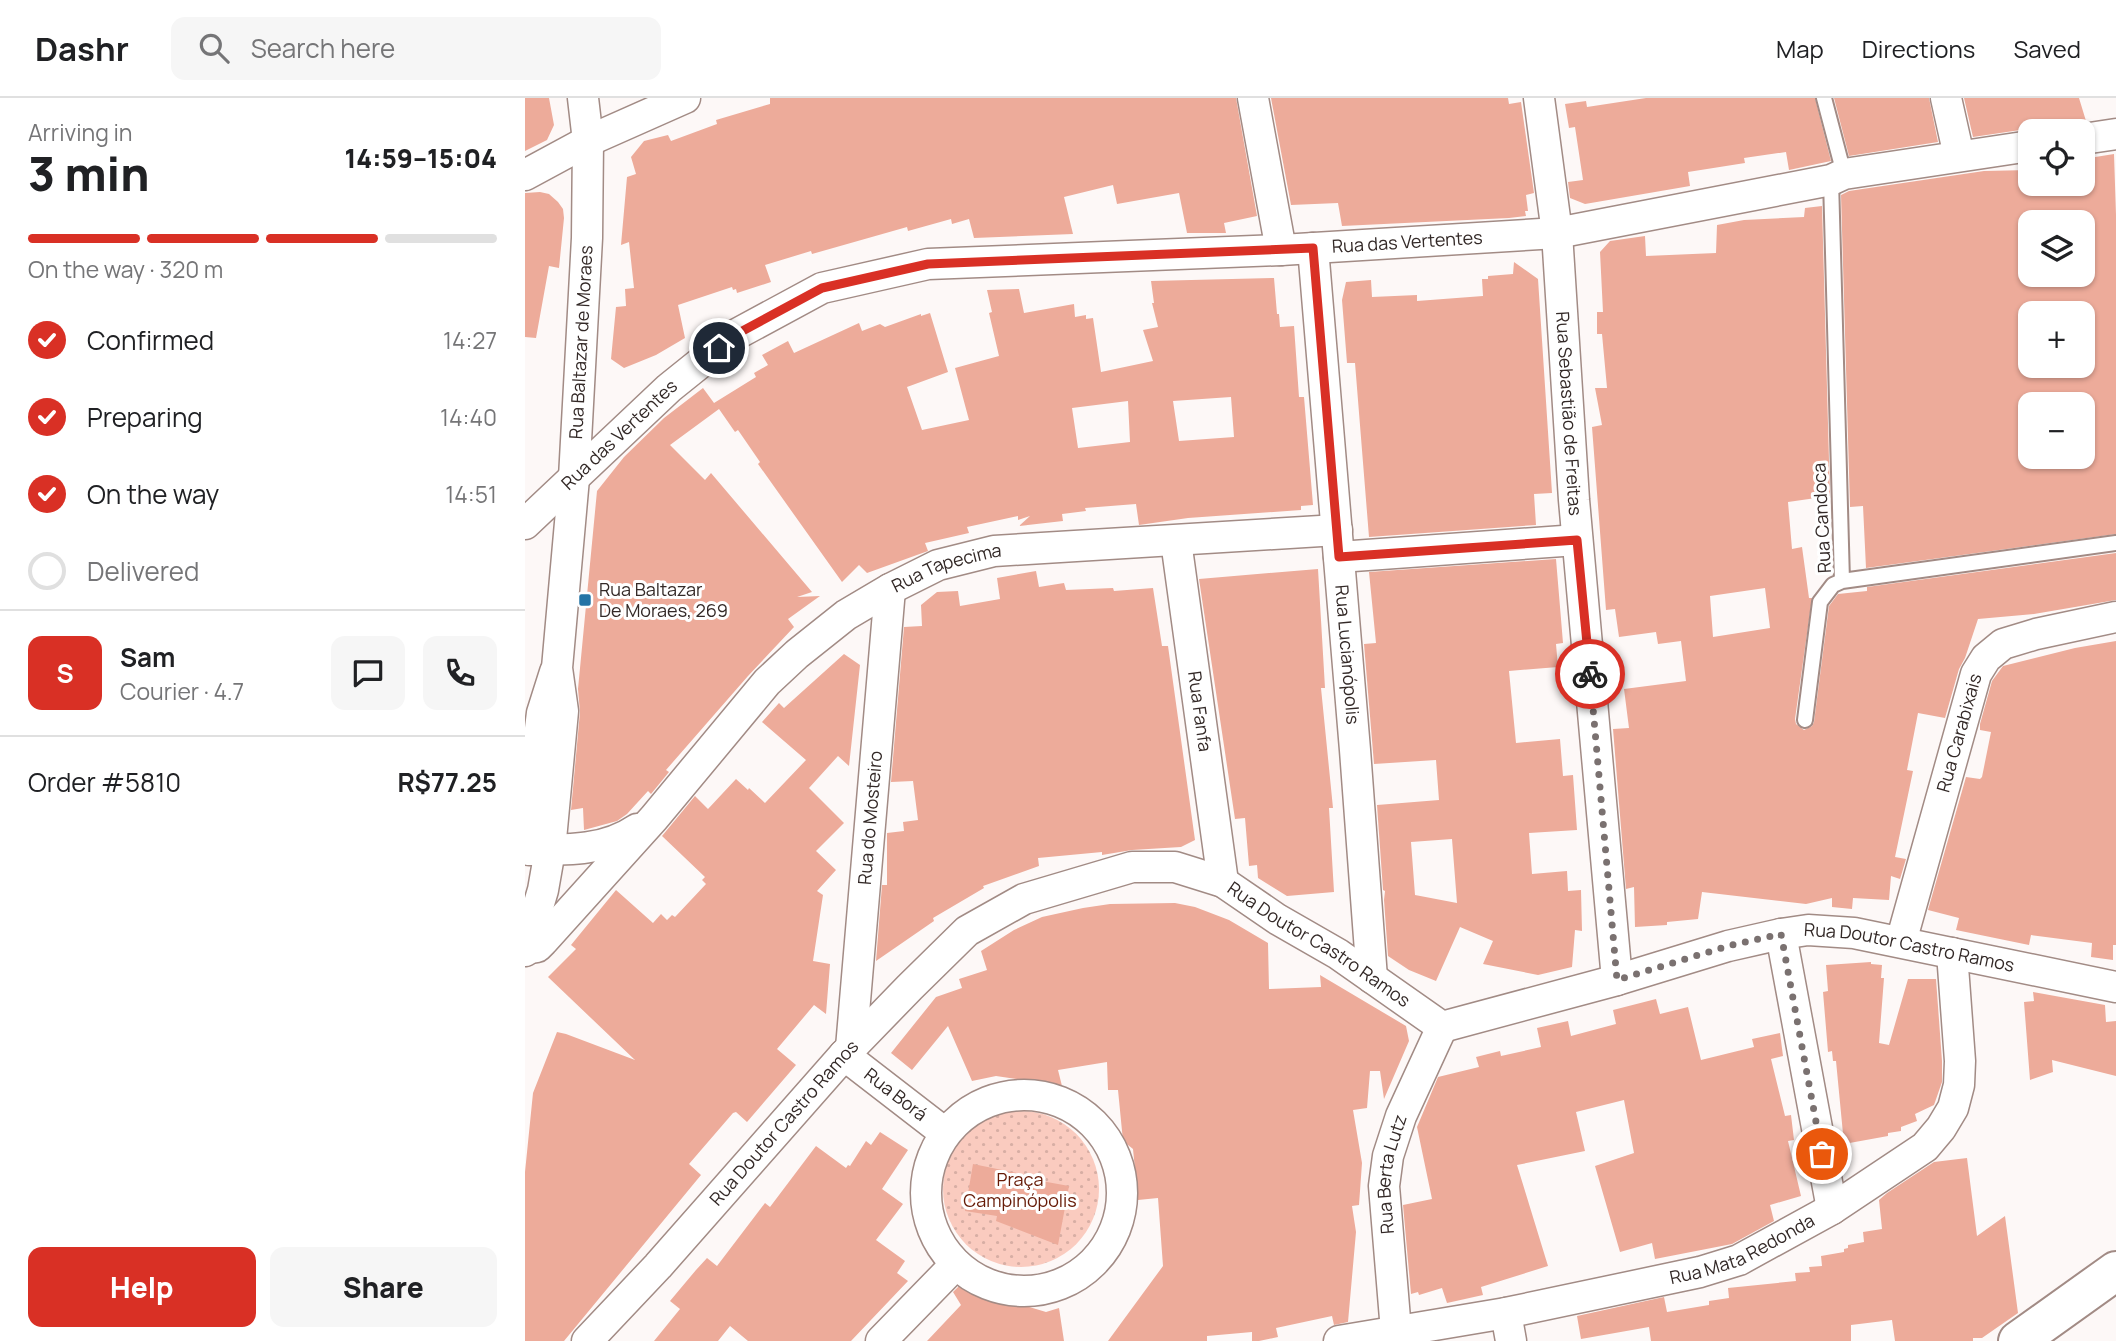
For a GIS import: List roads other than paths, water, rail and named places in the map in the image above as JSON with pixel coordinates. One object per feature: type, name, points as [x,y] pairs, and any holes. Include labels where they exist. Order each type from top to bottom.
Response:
[{"type":"street","name":"Rua Baltazar de Moraes","points":[[525,950],[544,890],[533,849],[563,711],[557,668],[574,478],[587,238],[588,141],[583,98]]},
{"type":"street","points":[[525,175],[588,141],[685,98]]},
{"type":"street","points":[[1254,98],[1281,250]]},
{"type":"street","name":"Rua Sebastião de Freitas","points":[[1539,98],[1557,233],[1577,540],[1617,980]]},
{"type":"street","points":[[1947,98],[1959,156]]},
{"type":"street","points":[[2095,137],[2116,134]]},
{"type":"street","name":"Rua das Vertentes","points":[[525,524],[669,388],[735,335],[822,288],[928,264],[1281,250],[1557,233],[1837,177],[2018,148]]},
{"type":"street","name":"Rua Lucianópolis","points":[[1313,248],[1372,978]]},
{"type":"street","name":"Rua Tapecima","points":[[525,950],[537,947],[543,942],[654,818],[767,682],[797,654],[846,615],[938,565],[993,551],[1176,541],[1338,543],[1577,540]]},
{"type":"street","name":"Rua Fanfa","points":[[1176,541],[1223,882]]},
{"type":"street","name":"Rua do Mosteiro","points":[[848,1051],[890,589]]},
{"type":"street","name":"Rua Carabixais","points":[[1901,942],[1976,674],[1986,658],[2003,644],[2116,617]]},
{"type":"street","name":"Rua Tapecima","points":[[533,849],[597,847],[623,838],[654,818]]},
{"type":"street","name":"Rua Doutor Castro Ramos","points":[[587,1341],[659,1266],[848,1051],[967,931],[1024,899],[1132,867],[1175,867],[1223,882],[1277,919],[1338,954],[1443,1027],[1617,980],[1728,946],[1808,930],[1854,933],[2116,987]]},
{"type":"street","points":[[1781,934],[1832,1209]]},
{"type":"street","name":"Rua Mata Redonda","points":[[1339,1341],[1396,1331],[1508,1327],[1739,1260],[1832,1209],[1925,1147],[1953,1108],[1959,1085],[1960,1061],[1952,953]]},
{"type":"street","name":"Rua Berta Lutz","points":[[1396,1331],[1384,1186],[1388,1156],[1401,1116],[1443,1027]]},
{"type":"street","name":"Rua Borá","points":[[848,1051],[946,1133]]},
{"type":"street","points":[[1029,1094],[1060,1101],[1087,1117],[1108,1141],[1121,1170],[1123,1201],[1115,1232],[1098,1258],[1073,1278],[1044,1289],[1012,1290],[982,1281],[956,1264],[938,1241],[928,1214],[925,1186],[932,1157],[946,1133],[969,1111],[997,1098],[1029,1094]]},
{"type":"street","points":[[881,1341],[956,1264]]},
{"type":"street","name":"Rua Doutor Castro Ramos","points":[[609,1341],[659,1266]]},
{"type":"street","points":[[2018,1341],[2116,1271]]},
{"type":"lane","name":"Rua Candoca","points":[[1824,98],[1837,177],[1842,581],[2116,543]]},
{"type":"lane","points":[[1805,720],[1820,602],[1833,585],[1842,581]]},
{"type":"place","name":"Rua Baltazar De Moraes, 269","points":[[585,600]]},
{"type":"park label","name":"Praça Campinópolis","points":[[1020,1190]]}]
